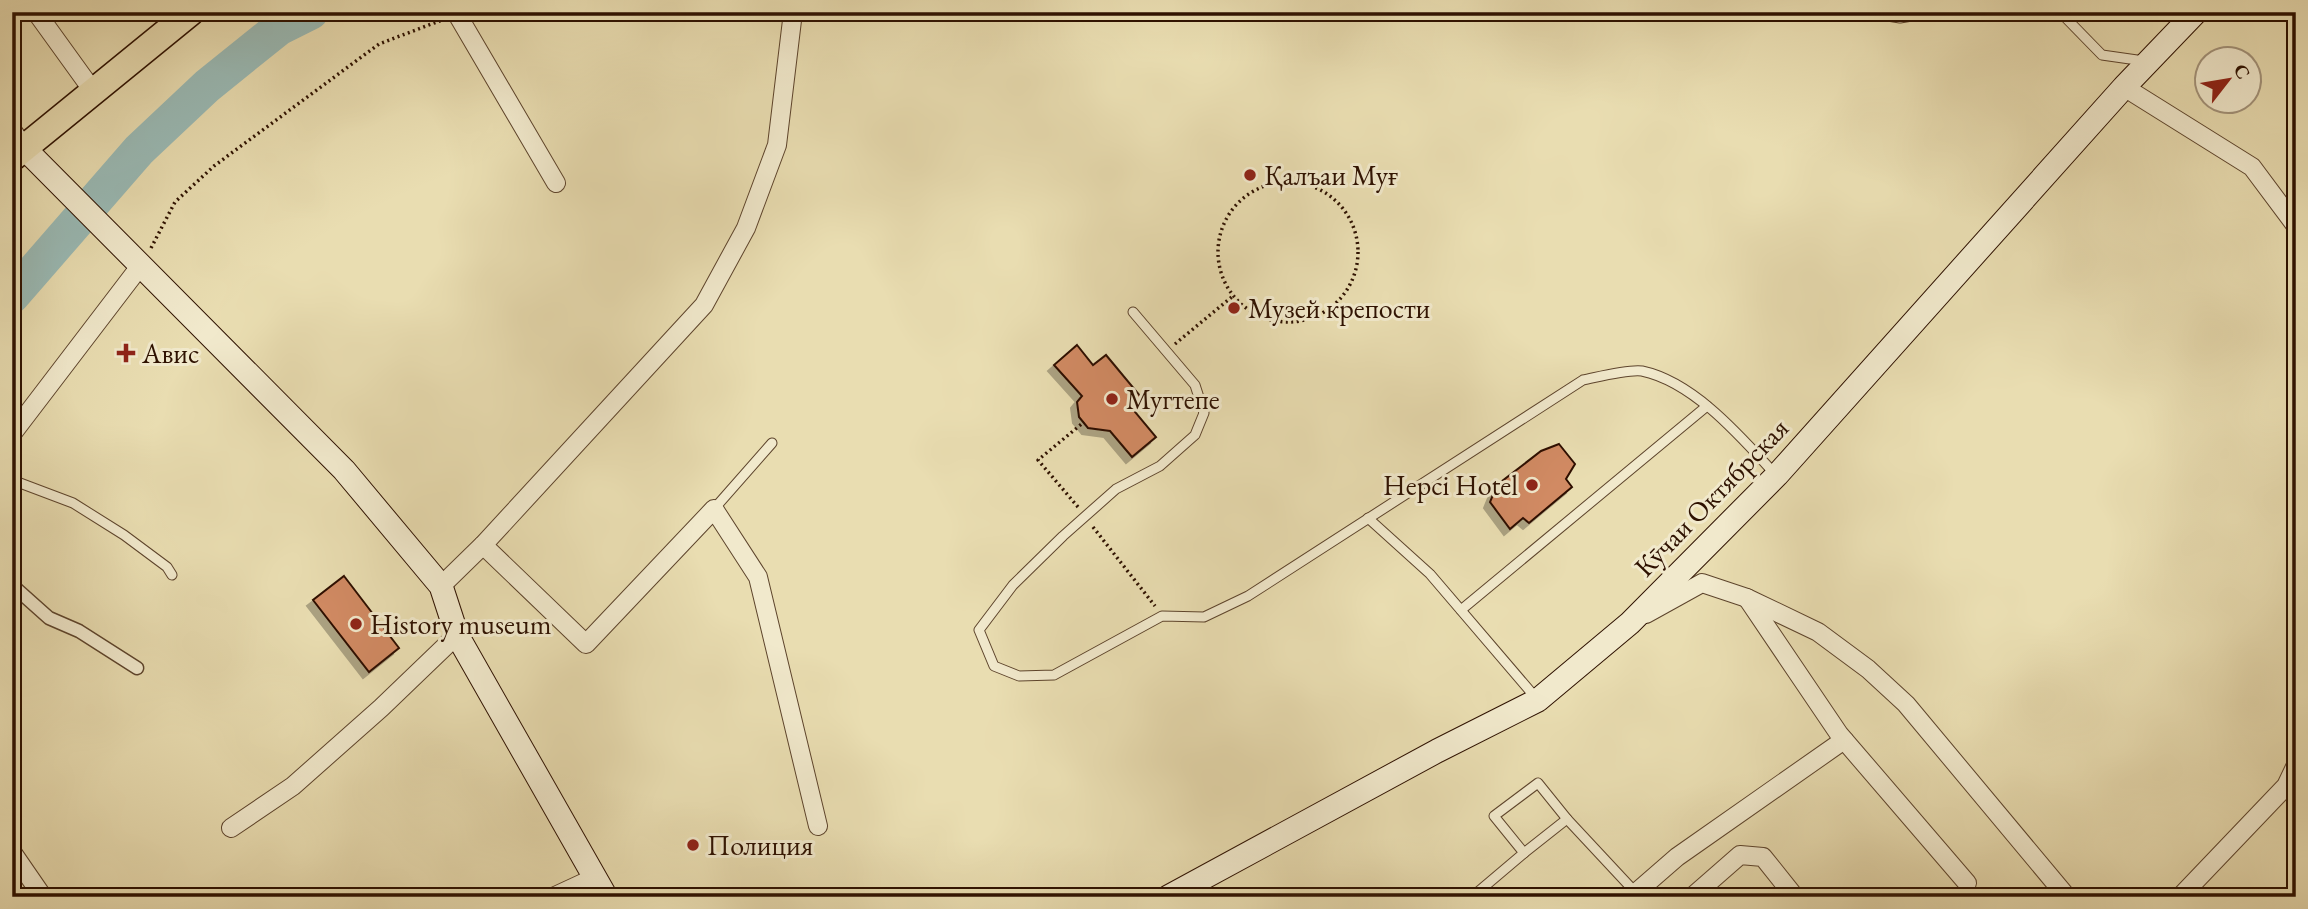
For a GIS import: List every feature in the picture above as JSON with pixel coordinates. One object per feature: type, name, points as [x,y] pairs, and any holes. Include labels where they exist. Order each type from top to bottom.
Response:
[{"type":"main road","points":[[191,12],[21,150],[116,240],[344,470],[441,586],[457,635],[600,887]]},
{"type":"main road","name":"Кӯчаи Октябрская","points":[[1168,897],[1437,751],[1538,700],[1630,623],[1777,475],[2124,87],[2196,12]]},
{"type":"street","points":[[36,12],[93,91]]},
{"type":"street","points":[[441,586],[483,545],[704,305],[746,228],[777,145],[793,12]]},
{"type":"street","points":[[458,13],[555,183]]},
{"type":"street","points":[[2124,87],[2252,167],[2296,226]]},
{"type":"street","points":[[12,434],[141,265]]},
{"type":"street","points":[[483,545],[586,644],[714,509],[758,577],[818,826]]},
{"type":"street","points":[[1630,623],[1702,583],[1747,598],[1818,632],[1868,668],[1906,704],[2067,897]]},
{"type":"street","points":[[12,585],[49,618],[79,631],[137,668]]},
{"type":"street","points":[[1747,598],[1844,740],[1967,883]]},
{"type":"street","points":[[231,828],[293,786],[381,708],[457,635]]},
{"type":"street","points":[[1633,895],[1677,857],[1844,740]]},
{"type":"street","points":[[2180,897],[2286,786],[2296,765]]},
{"type":"street","points":[[12,852],[18,857],[43,897]]},
{"type":"street","points":[[1692,897],[1740,855],[1763,857],[1795,897]]},
{"type":"street","points":[[553,897],[600,887]]},
{"type":"lane","points":[[1863,12],[1900,18],[1935,12]]},
{"type":"lane","points":[[2060,12],[2102,55],[2150,61]]},
{"type":"lane","points":[[1133,312],[1195,385],[1204,413],[1195,435],[1160,466],[1116,489],[1063,536],[1013,585],[979,630],[994,666],[1019,676],[1054,675],[1162,616],[1205,617],[1248,596],[1583,380],[1641,371],[1679,386],[1731,426],[1777,475]]},
{"type":"lane","points":[[1461,610],[1707,406]]},
{"type":"lane","points":[[714,509],[772,443]]},
{"type":"lane","points":[[12,481],[73,503],[124,535],[167,567],[172,575]]},
{"type":"lane","points":[[1368,518],[1430,574],[1538,700]]},
{"type":"lane","points":[[1524,853],[1494,816],[1538,783],[1633,895]]},
{"type":"lane","points":[[1472,897],[1567,818]]},
{"type":"path","points":[[141,265],[175,202],[214,166],[379,44],[458,13]]},
{"type":"path","points":[[1296,181],[1323,189],[1344,207],[1357,232],[1359,260],[1351,286],[1333,307],[1308,320],[1281,323],[1254,314],[1233,296],[1220,272],[1218,244],[1226,218],[1244,196],[1268,183],[1296,181]]},
{"type":"path","points":[[1166,351],[1233,296]]},
{"type":"path","points":[[1084,422],[1038,460],[1086,517],[1162,616]]},
{"type":"building","name":"Мугтепе","points":[[1077,345],[1093,365],[1106,355],[1146,403],[1135,412],[1156,437],[1132,457],[1110,431],[1088,428],[1079,417],[1077,402],[1082,396],[1054,365]]},
{"type":"building","points":[[1559,444],[1575,464],[1566,479],[1572,487],[1529,523],[1523,518],[1510,529],[1490,502],[1497,485],[1541,451]]},
{"type":"building","name":"History museum","points":[[344,576],[399,648],[369,672],[313,600]]},
{"type":"waterway","points":[[12,296],[139,150],[207,86],[279,28],[311,12]]},
{"type":"place","name":"Қалъаи Муғ","points":[[1250,175]]},
{"type":"place","name":"Музей крепости","points":[[1234,308]]},
{"type":"place","name":"Авис","points":[[126,353]]},
{"type":"place","name":"Мугтепе","points":[[1112,399]]},
{"type":"place","name":"Hepci Hotel","points":[[1532,485]]},
{"type":"place","name":"History museum","points":[[356,624]]},
{"type":"place","name":"Полиция","points":[[693,845]]}]
